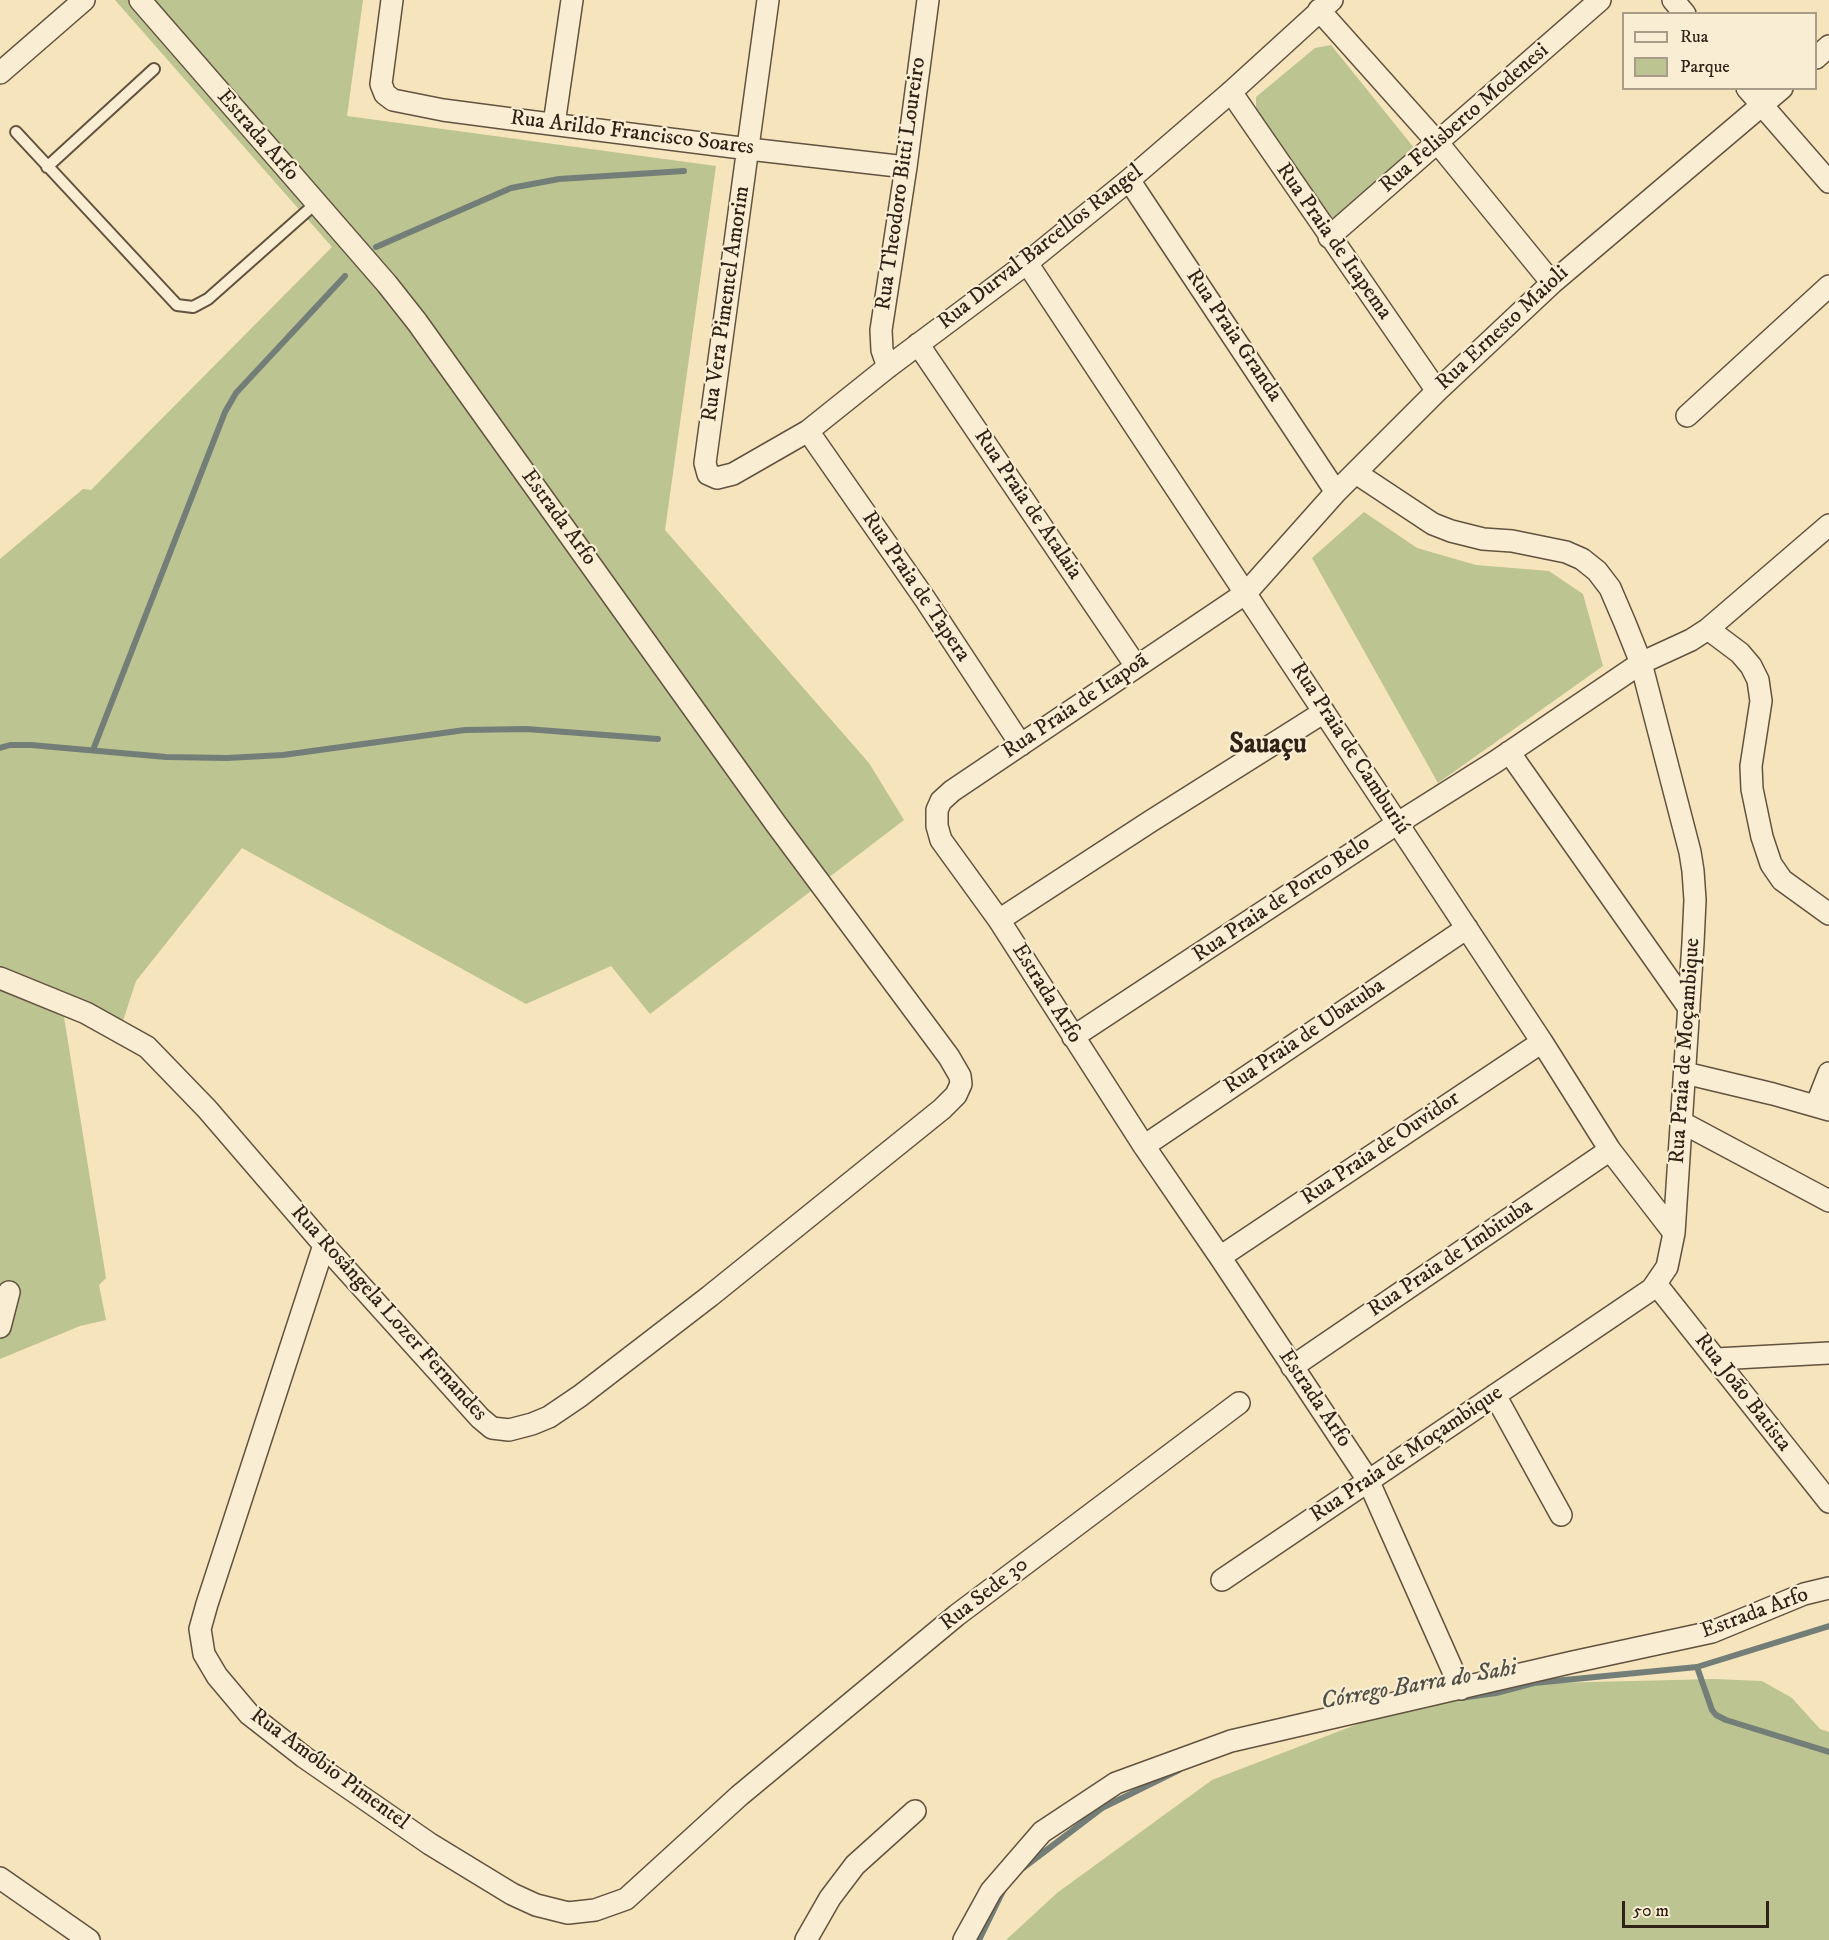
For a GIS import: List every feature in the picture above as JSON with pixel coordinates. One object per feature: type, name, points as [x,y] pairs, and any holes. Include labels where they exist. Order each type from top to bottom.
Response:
[{"type":"street","points":[[0,73],[84,0]]},
{"type":"street","name":"Estrada Arfo","points":[[140,0],[315,204],[387,284],[417,322],[776,824],[949,1057]]},
{"type":"street","name":"Rua Arildo Francisco Soares","points":[[392,0],[382,70],[382,90],[393,100],[443,110],[906,167]]},
{"type":"street","points":[[554,124],[572,0]]},
{"type":"street","name":"Rua Vera Pimentel Amorim","points":[[733,474],[722,478],[713,477],[708,474],[705,463],[768,0]]},
{"type":"street","name":"Rua Theodoro Bitti Loureiro","points":[[888,367],[882,350],[880,330],[906,167],[928,0]]},
{"type":"street","name":"Rua Felisberto Modenesi","points":[[1329,237],[1600,0]]},
{"type":"street","points":[[1674,0],[1683,12]]},
{"type":"street","points":[[1325,5],[1552,283]]},
{"type":"street","name":"Rua Durval Barcellos Rangel","points":[[733,474],[808,431],[888,367],[1027,263],[1129,180],[1231,92],[1325,5]]},
{"type":"street","points":[[1817,56],[1829,46]]},
{"type":"street","points":[[1749,90],[1829,182]]},
{"type":"street","name":"Rua Ernesto Maioli","points":[[1246,593],[1336,492],[1437,391],[1552,283],[1780,90]]},
{"type":"street","name":"Rua Praia de Itapema","points":[[1231,92],[1437,391]]},
{"type":"street","name":"Rua Praia Granda","points":[[1129,180],[1336,492]]},
{"type":"street","name":"Rua Praia de Camburiú","points":[[1027,263],[1542,1042],[1610,1150],[1674,1233]]},
{"type":"street","points":[[1687,416],[1829,286]]},
{"type":"street","name":"Rua Praia de Atalaia","points":[[918,344],[1136,666]]},
{"type":"street","name":"Rua Praia de Tapera","points":[[808,431],[925,599],[1021,745]]},
{"type":"street","name":"Rua Praia de Moçambique","points":[[1222,1581],[1652,1289],[1668,1268],[1674,1233],[1695,900],[1693,871],[1688,842],[1641,663],[1610,588],[1597,571],[1582,559],[1566,552],[1451,531],[1433,524],[1356,473]]},
{"type":"street","name":"Rua Praia de Porto Belo","points":[[1073,1037],[1641,663],[1691,640],[1708,629],[1829,525]]},
{"type":"street","name":"Rua Praia de Itapoã","points":[[941,840],[936,818],[941,801],[1246,593]]},
{"type":"street","points":[[1708,629],[1740,653],[1758,680],[1761,701],[1751,766],[1752,789],[1762,837],[1771,864],[1782,880],[1829,914]]},
{"type":"street","points":[[999,920],[1324,712]]},
{"type":"street","points":[[1509,752],[1689,1008]]},
{"type":"street","name":"Estrada Arfo","points":[[941,840],[999,920],[1144,1146],[1368,1480],[1461,1689],[1712,1632],[1804,1594],[1829,1588]]},
{"type":"street","name":"Rua Praia de Ubatuba","points":[[1144,1146],[1467,928]]},
{"type":"street","name":"Rua Rosângela Lozer Fernandes","points":[[0,978],[86,1013],[147,1047],[207,1109],[324,1245],[480,1418],[492,1428],[509,1430],[549,1417],[580,1396],[691,1311],[942,1109],[956,1095],[961,1084],[960,1077],[949,1057]]},
{"type":"street","name":"Rua Praia de Ouvidor","points":[[1220,1257],[1542,1042]]},
{"type":"street","points":[[1685,1073],[1823,1108],[1829,1073]]},
{"type":"street","points":[[1682,1122],[1829,1201]]},
{"type":"street","name":"Rua Praia de Imbituba","points":[[1292,1367],[1610,1150]]},
{"type":"street","name":"Rua Amóbio Pimentel","points":[[324,1245],[200,1629],[204,1654],[217,1676],[249,1714],[304,1756],[430,1844],[512,1894],[536,1905],[568,1913],[595,1910],[626,1899],[739,1796]]},
{"type":"street","name":"Rua João Batista","points":[[1656,1284],[1829,1502]]},
{"type":"street","points":[[0,1327],[9,1292]]},
{"type":"street","points":[[1716,1359],[1829,1353]]},
{"type":"street","points":[[1495,1395],[1561,1515]]},
{"type":"street","name":"Rua Sede 30","points":[[739,1796],[957,1615],[1239,1403]]},
{"type":"street","points":[[964,1940],[991,1891],[1042,1832],[1116,1782],[1231,1741],[1461,1689]]},
{"type":"street","points":[[806,1940],[830,1898],[855,1865],[915,1811]]},
{"type":"street","points":[[0,1878],[89,1940]]},
{"type":"lane","points":[[47,167],[154,69]]},
{"type":"lane","points":[[16,132],[177,305],[193,307],[208,299],[315,204]]},
{"type":"green space","points":[[115,0],[363,0],[347,116],[716,166],[665,530],[869,763],[904,820],[650,1014],[611,966],[526,1004],[242,848],[136,981],[118,1036],[64,1017],[106,1278],[99,1285],[106,1320],[80,1326],[0,1359],[0,559],[83,489],[91,490],[332,247]]},
{"type":"green space","points":[[1331,45],[1419,154],[1334,225],[1256,115],[1256,97],[1315,48]]},
{"type":"green space","points":[[1364,512],[1417,548],[1476,565],[1549,571],[1583,594],[1603,666],[1438,783],[1312,558]]},
{"type":"green space","points":[[1715,1679],[1762,1681],[1792,1698],[1820,1729],[1829,1732],[1829,1940],[1006,1940],[1057,1893],[1212,1780],[1462,1684],[1464,1688],[1550,1683]]},
{"type":"waterway","points":[[376,247],[511,188],[559,179],[684,171]]},
{"type":"waterway","points":[[93,750],[225,412],[236,393],[345,276]]},
{"type":"waterway","points":[[0,748],[10,745],[31,745],[166,757],[227,758],[283,755],[465,730],[526,729],[658,739]]},
{"type":"waterway","name":"Córrego Barra do Sahi","points":[[1460,1698],[1496,1693],[1534,1683],[1697,1667],[1829,1626]]},
{"type":"waterway","points":[[1697,1667],[1712,1710],[1716,1715],[1829,1752]]},
{"type":"waterway","name":"Córrego Barra do Sahi","points":[[1023,1868],[1102,1808],[1179,1770]]},
{"type":"waterway","name":"Córrego Barra do Sahi","points":[[979,1940],[1003,1891]]},
{"type":"district","name":"Sauaçu","points":[[1268,746]]}]
